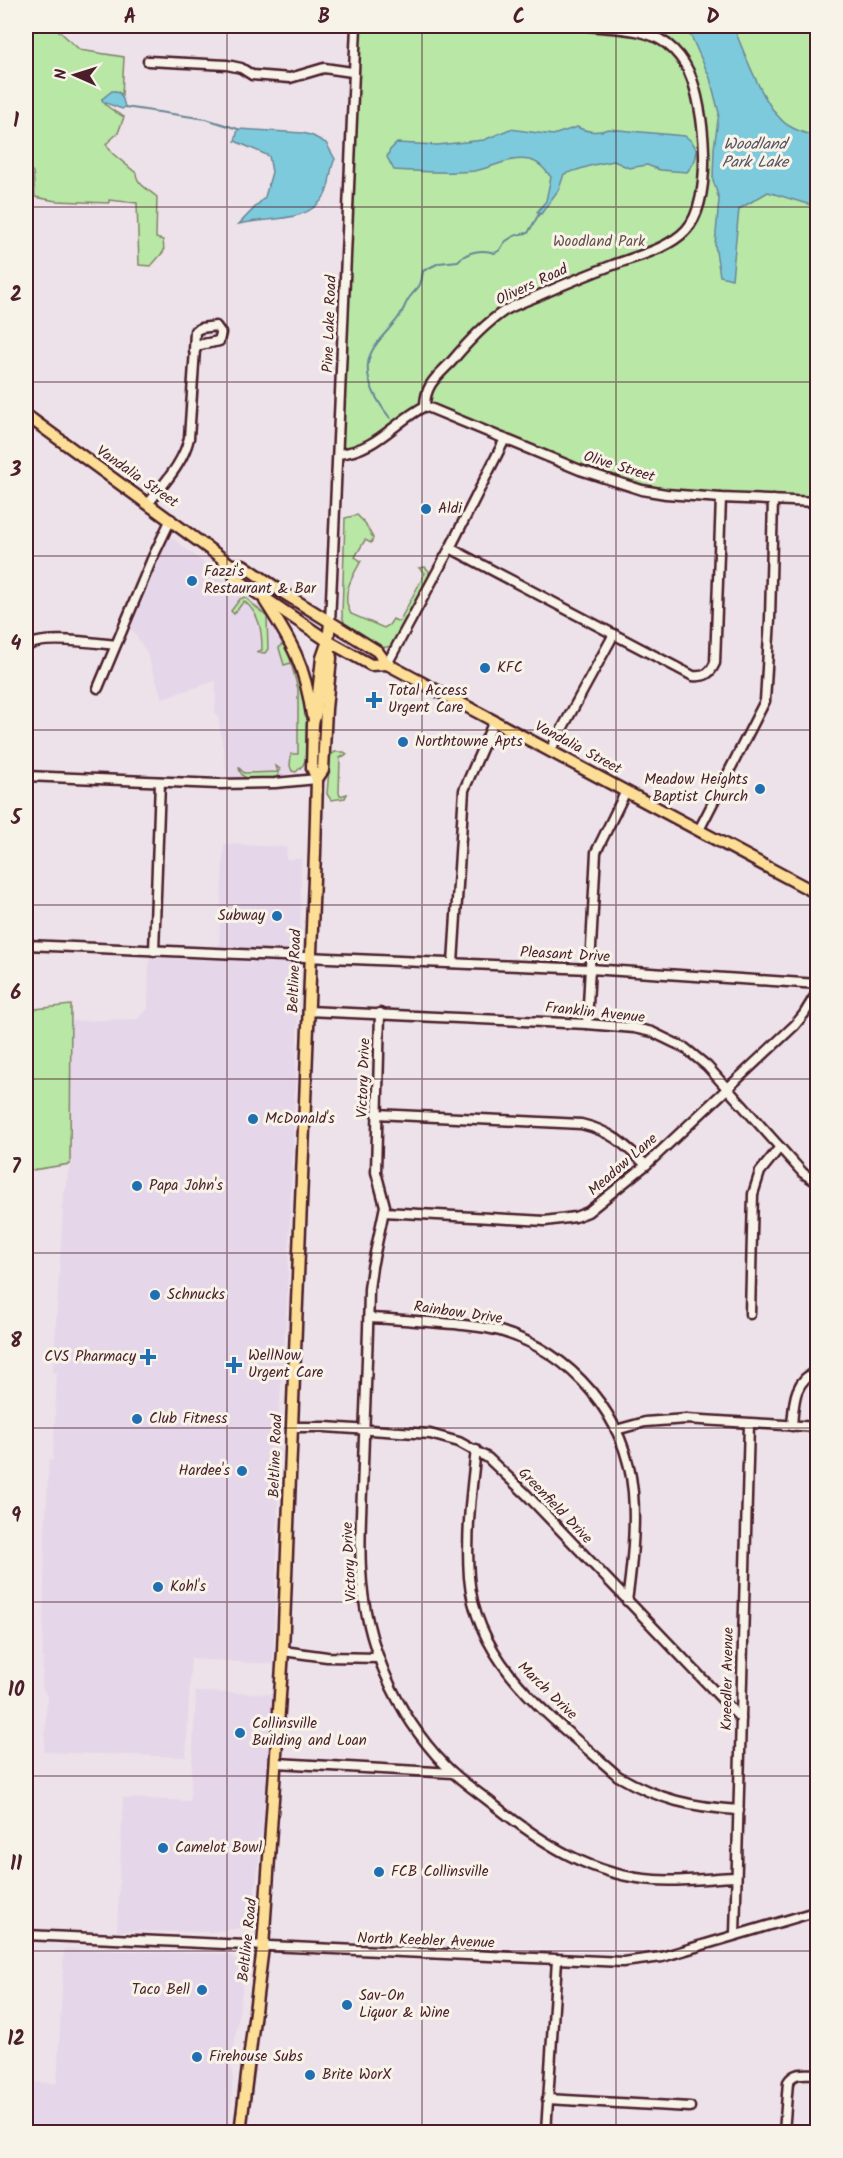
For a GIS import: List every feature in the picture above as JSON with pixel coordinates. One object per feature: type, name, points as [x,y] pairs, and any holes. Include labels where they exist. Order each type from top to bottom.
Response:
[{"type":"main road","name":"Vandalia Street","points":[[26,415],[231,565],[235,578],[328,641],[371,665],[387,664]]},
{"type":"main road","name":"Vandalia Street","points":[[231,565],[243,565],[330,623],[377,651],[387,664],[818,894]]},
{"type":"main road","points":[[262,596],[290,641],[304,672],[313,724]]},
{"type":"main road","name":"Beltline Road","points":[[240,2133],[263,1947],[277,1763],[317,779],[312,768],[313,724],[322,658],[328,641],[330,623]]},
{"type":"main road","name":"Beltline Road","points":[[317,779],[323,770],[331,658],[328,641]]},
{"type":"street","name":"Pine Lake Road","points":[[330,623],[352,72],[356,26]]},
{"type":"street","name":"Olivers Road","points":[[425,406],[425,393],[432,382],[464,347],[504,311],[668,243],[688,228],[693,220],[701,193],[704,143],[699,102],[689,71],[669,46],[646,32],[588,26]]},
{"type":"street","points":[[148,61],[227,65],[241,68],[252,75],[290,78],[324,68],[352,72]]},
{"type":"street","points":[[148,504],[182,459],[186,449],[194,351]]},
{"type":"street","points":[[338,454],[353,453],[380,439],[415,411],[425,406]]},
{"type":"street","name":"Olive Street","points":[[425,406],[622,485],[666,494],[818,502]]},
{"type":"street","points":[[387,664],[450,548],[505,439]]},
{"type":"street","points":[[450,548],[693,676],[703,677],[711,672],[715,663],[721,498]]},
{"type":"street","points":[[699,830],[762,710],[766,696],[773,500]]},
{"type":"street","points":[[98,688],[171,519]]},
{"type":"street","points":[[550,751],[614,634]]},
{"type":"street","points":[[26,648],[35,641],[52,640],[115,645]]},
{"type":"street","points":[[453,963],[464,790],[494,721]]},
{"type":"street","points":[[26,776],[160,782],[275,783],[317,779]]},
{"type":"street","points":[[154,951],[160,782]]},
{"type":"street","points":[[587,1024],[596,852],[626,791]]},
{"type":"street","name":"Pleasant Drive","points":[[26,945],[590,969],[818,984]]},
{"type":"street","name":"Meadow Lane","points":[[384,1212],[559,1221],[588,1212],[646,1165],[795,1025],[818,991]]},
{"type":"street","name":"Franklin Avenue","points":[[308,1011],[587,1024],[634,1028],[669,1039],[697,1056],[803,1173],[818,1183]]},
{"type":"street","name":"Victory Drive","points":[[380,1013],[376,1172],[385,1206],[372,1267],[364,1429],[361,1571],[368,1623],[378,1658],[411,1721],[453,1773],[550,1846],[613,1874],[654,1880],[736,1876]]},
{"type":"street","points":[[376,1114],[580,1124],[604,1131],[617,1138],[646,1165]]},
{"type":"street","points":[[750,1314],[753,1194],[760,1172],[780,1147]]},
{"type":"street","name":"Rainbow Drive","points":[[369,1318],[422,1321],[497,1330],[528,1341],[553,1355],[582,1379],[601,1404],[616,1430],[629,1468],[633,1491],[633,1545],[627,1601]]},
{"type":"street","points":[[792,1426],[798,1386],[808,1375],[818,1371]]},
{"type":"street","points":[[616,1430],[645,1422],[665,1420],[818,1427]]},
{"type":"street","name":"Kneedler Avenue","points":[[735,1935],[749,1424]]},
{"type":"street","name":"Greenfield Drive","points":[[292,1427],[364,1429],[436,1436],[459,1442],[476,1450],[501,1468],[741,1719]]},
{"type":"street","name":"March Drive","points":[[476,1450],[469,1523],[469,1579],[477,1616],[485,1636],[508,1673],[526,1693],[618,1776],[655,1795],[689,1805],[739,1810]]},
{"type":"street","points":[[283,1651],[327,1658],[378,1658]]},
{"type":"street","points":[[277,1763],[453,1773]]},
{"type":"street","name":"North Keebler Avenue","points":[[26,1935],[612,1962],[662,1957],[818,1911]]},
{"type":"street","points":[[546,2133],[557,1960]]},
{"type":"street","points":[[784,2133],[788,2082],[798,2073],[818,2074]]},
{"type":"street","points":[[547,2099],[690,2107]]},
{"type":"shaded area","points":[[171,537],[257,605],[289,645],[308,717],[307,757],[298,771],[279,778],[228,780],[218,717],[215,712],[216,681],[162,698],[146,651],[129,625],[152,570],[167,539]]},
{"type":"shaded area","points":[[224,844],[287,847],[286,859],[301,859],[300,963],[286,1323],[279,1411],[273,1664],[191,1659],[186,1757],[44,1752],[47,1697],[42,1686],[45,1532],[49,1461],[53,1460],[57,1373],[53,1372],[63,1211],[61,1210],[70,1164],[71,1021],[137,1019],[148,1009],[149,957],[218,960]]},
{"type":"shaded area","points":[[196,1692],[274,1694],[264,1816],[252,1919],[247,1926],[211,1932],[117,1931],[123,1798],[190,1801]]},
{"type":"shaded area","points":[[64,1949],[229,1954],[248,1970],[243,1984],[231,2068],[233,2073],[229,2132],[26,2132],[26,2082],[57,2083]]},
{"type":"green space","points":[[26,26],[58,26],[58,30],[80,50],[124,57],[122,95],[116,91],[102,99],[108,107],[124,117],[118,133],[106,144],[112,153],[136,173],[141,184],[157,197],[156,238],[163,240],[164,251],[151,266],[139,265],[137,203],[109,200],[109,203],[56,201],[35,197],[33,172],[26,165]]},
{"type":"green space","name":"Woodland Park","points":[[357,26],[817,26],[817,502],[666,494],[603,478],[425,406],[353,453],[338,454]]},
{"type":"green space","points":[[357,515],[365,523],[373,538],[371,543],[365,540],[355,557],[361,561],[348,586],[347,600],[351,614],[384,628],[393,619],[399,622],[425,573],[419,568],[425,567],[429,571],[429,577],[392,646],[381,648],[345,626],[342,615],[345,518]]},
{"type":"green space","points":[[245,597],[267,617],[268,649],[265,653],[256,652],[262,650],[261,630],[254,611],[244,601],[234,614],[231,611],[240,599]]},
{"type":"green space","points":[[286,644],[301,673],[308,717],[307,756],[303,765],[296,772],[292,771],[290,766],[291,754],[298,754],[298,689],[291,663],[284,665],[279,648]]},
{"type":"green space","points":[[335,752],[347,754],[340,758],[339,793],[340,796],[347,794],[345,798],[331,800],[327,794],[330,756]]},
{"type":"green space","points":[[276,766],[280,769],[278,777],[260,779],[244,777],[239,768],[244,773],[278,772]]},
{"type":"green space","points":[[71,1005],[70,1164],[26,1171],[26,1010]]},
{"type":"water","name":"Woodland Park Lake","points":[[675,26],[733,26],[757,81],[773,110],[791,127],[817,137],[817,205],[768,192],[739,209],[732,279],[720,276],[715,245],[719,199],[713,180],[714,148],[719,113],[710,78],[691,36]]},
{"type":"water","points":[[112,91],[120,94],[125,107],[122,109],[103,102],[102,99]]},
{"type":"water","name":"Woodland Park Lake","points":[[577,127],[593,131],[608,129],[685,136],[694,144],[696,157],[687,172],[660,170],[647,165],[629,168],[614,161],[564,174],[559,189],[541,214],[537,212],[546,201],[551,177],[533,161],[522,159],[508,161],[474,171],[434,172],[394,170],[387,157],[397,143],[437,145],[484,140],[510,129],[553,135]]},
{"type":"water","points":[[238,129],[303,133],[326,143],[335,159],[327,191],[318,204],[298,215],[239,224],[265,197],[272,172],[269,156],[235,141]]},
{"type":"waterway","points":[[125,107],[206,119],[238,129]]},
{"type":"waterway","points":[[390,418],[371,386],[369,359],[372,351],[400,316],[409,298],[419,286],[423,271],[439,263],[458,261],[475,252],[495,253],[511,237],[528,233],[539,214]]},
{"type":"place","name":"Aldi","points":[[426,509]]},
{"type":"place","name":"Fazzi's Restaurant & Bar","points":[[192,581]]},
{"type":"place","name":"KFC","points":[[485,668]]},
{"type":"place","name":"Total Access Urgent Care","points":[[374,700]]},
{"type":"place","name":"Northtowne Apts","points":[[403,742]]},
{"type":"place","name":"Meadow Heights Baptist Church","points":[[760,789]]},
{"type":"place","name":"Subway","points":[[277,916]]},
{"type":"place","name":"McDonald's","points":[[253,1119]]},
{"type":"place","name":"Papa John's","points":[[137,1186]]},
{"type":"place","name":"Schnucks","points":[[155,1295]]},
{"type":"place","name":"CVS Pharmacy","points":[[148,1357]]},
{"type":"place","name":"WellNow Urgent Care","points":[[234,1365]]},
{"type":"place","name":"Club Fitness","points":[[137,1419]]},
{"type":"place","name":"Hardee's","points":[[242,1471]]},
{"type":"place","name":"Kohl's","points":[[158,1587]]},
{"type":"place","name":"Collinsville Building and Loan","points":[[240,1733]]},
{"type":"place","name":"Camelot Bowl","points":[[163,1848]]},
{"type":"place","name":"FCB Collinsville","points":[[379,1872]]},
{"type":"place","name":"Taco Bell","points":[[202,1990]]},
{"type":"place","name":"Sav-On Liquor & Wine","points":[[347,2005]]},
{"type":"place","name":"Firehouse Subs","points":[[197,2057]]},
{"type":"place","name":"Brite WorX","points":[[310,2075]]}]
